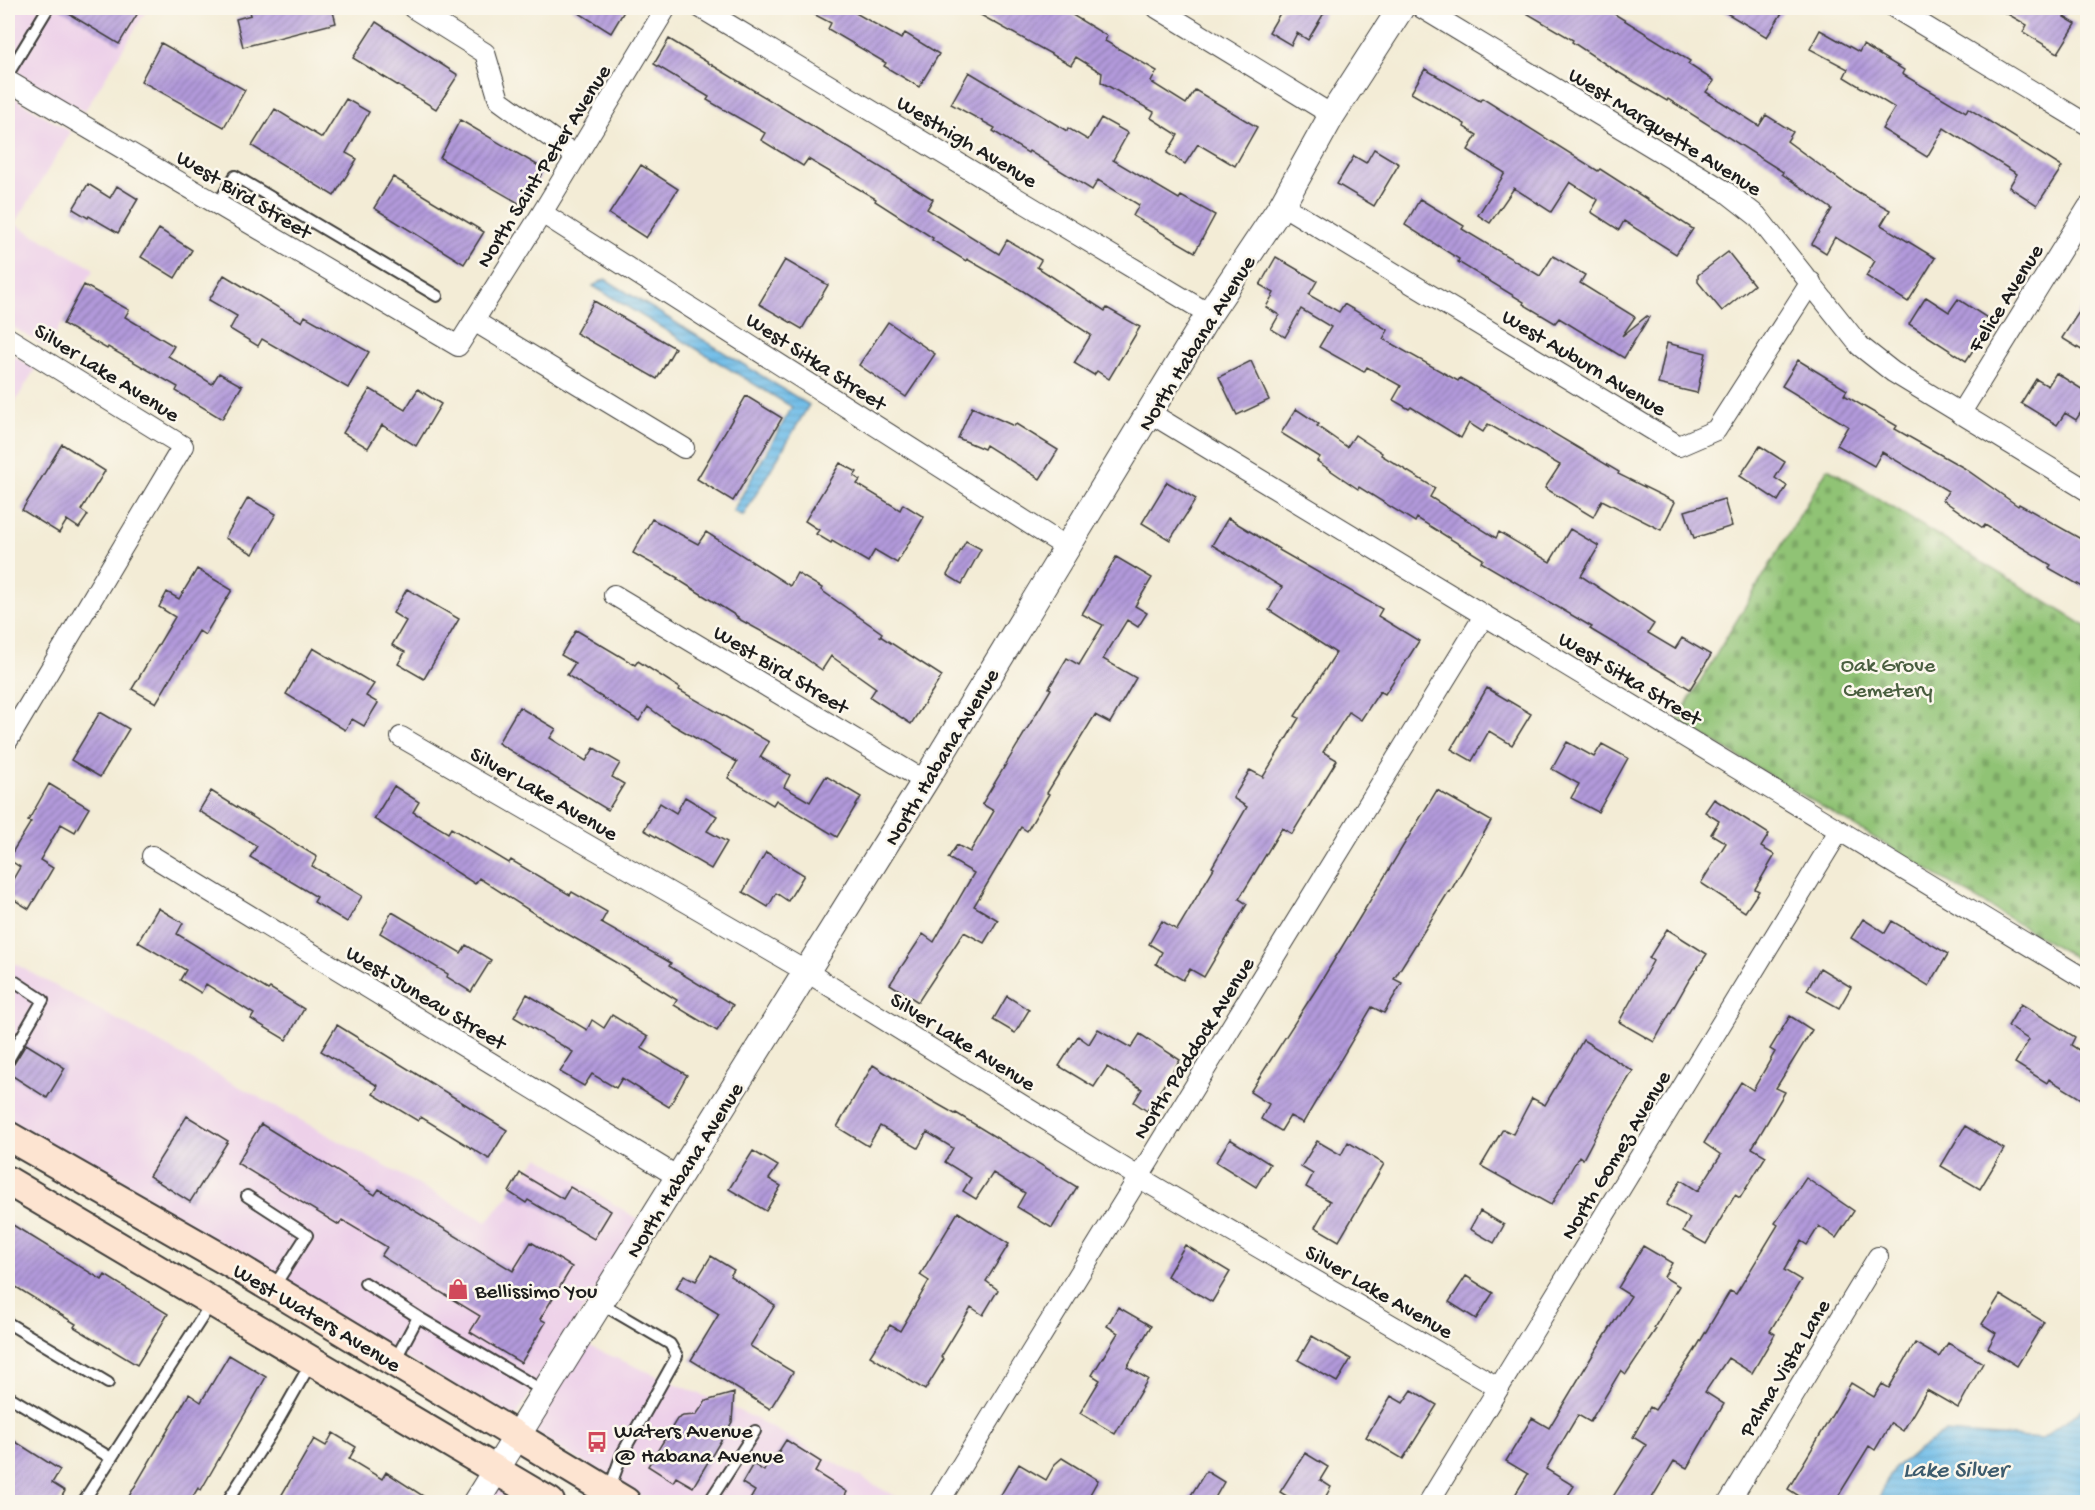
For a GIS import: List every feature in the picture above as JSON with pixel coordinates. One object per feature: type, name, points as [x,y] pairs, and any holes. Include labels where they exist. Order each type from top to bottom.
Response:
[{"type":"main road","name":"West Waters Avenue","points":[[8,1136],[236,1266],[617,1497]]},
{"type":"main road","name":"West Waters Avenue","points":[[8,1181],[550,1503]]},
{"type":"main road","points":[[212,1302],[236,1266]]},
{"type":"street","points":[[413,8],[485,53],[499,100],[576,156]]},
{"type":"street","name":"North Saint Peter Avenue","points":[[458,346],[542,213],[666,8]]},
{"type":"street","name":"Westhigh Avenue","points":[[701,8],[1209,314]]},
{"type":"street","points":[[1157,8],[1332,116]]},
{"type":"street","name":"North Habana Avenue","points":[[476,1503],[925,782],[1209,314],[1282,205],[1332,116],[1401,8]]},
{"type":"street","name":"West Marquette Avenue","points":[[1422,8],[1725,191],[1756,216],[1860,346],[1893,372],[2088,491]]},
{"type":"street","points":[[1895,8],[2088,125]]},
{"type":"street","name":"West Bird Street","points":[[8,81],[458,346]]},
{"type":"street","name":"West Auburn Avenue","points":[[1282,205],[1679,446],[1716,430],[1811,282]]},
{"type":"street","name":"Felice Avenue","points":[[1960,414],[2088,207]]},
{"type":"street","name":"West Sitka Street","points":[[542,213],[1066,547]]},
{"type":"street","points":[[474,321],[684,448]]},
{"type":"street","name":"Silver Lake Avenue","points":[[8,338],[183,446],[8,740]]},
{"type":"street","name":"West Sitka Street","points":[[1150,413],[2088,981]]},
{"type":"street","name":"West Bird Street","points":[[614,595],[925,782]]},
{"type":"street","name":"North Paddock Avenue","points":[[939,1503],[1484,616]]},
{"type":"street","name":"Silver Lake Avenue","points":[[401,737],[807,972],[1140,1178],[1499,1388]]},
{"type":"street","name":"North Gomez Avenue","points":[[1429,1503],[1839,831]]},
{"type":"street","name":"West Juneau Street","points":[[152,856],[678,1177]]},
{"type":"street","name":"Palma Vista Lane","points":[[1729,1503],[1878,1257]]},
{"type":"lane","points":[[8,74],[48,8]]},
{"type":"lane","points":[[218,204],[235,176],[437,296]]},
{"type":"lane","points":[[8,977],[44,1000],[8,1060]]},
{"type":"lane","points":[[247,1196],[307,1234],[273,1288]]},
{"type":"lane","points":[[365,1284],[545,1392]]},
{"type":"lane","points":[[83,1503],[212,1302]]},
{"type":"lane","points":[[600,1303],[670,1344],[677,1356],[622,1454],[617,1497]]},
{"type":"lane","points":[[394,1362],[418,1317]]},
{"type":"lane","points":[[8,1323],[108,1383]]},
{"type":"lane","points":[[227,1503],[312,1361]]},
{"type":"lane","points":[[8,1396],[111,1458]]},
{"type":"lane","points":[[709,1503],[755,1431]]},
{"type":"shaded area","points":[[8,8],[148,8],[84,112],[8,67]]},
{"type":"shaded area","points":[[8,94],[71,132],[15,224],[94,269],[47,348],[8,324]]},
{"type":"shaded area","points":[[8,352],[35,369],[8,414]]},
{"type":"shaded area","points":[[8,960],[487,1222],[539,1157],[639,1220],[513,1421],[8,1122]]},
{"type":"shaded area","points":[[586,1345],[753,1417],[905,1502],[649,1502],[531,1431]]},
{"type":"shaded area","points":[[499,1485],[528,1502],[488,1502]]},
{"type":"green space","name":"Oak Grove Cemetery","points":[[1828,468],[2087,627],[2087,965],[1677,720]]},
{"type":"water","points":[[605,279],[809,405],[743,516],[733,511],[792,407],[593,286]]},
{"type":"water","name":"Lake Silver","points":[[2087,1405],[2087,1502],[1877,1502],[1894,1468],[1944,1432],[2041,1439]]},
{"type":"building","points":[[59,8],[141,8],[119,44]]},
{"type":"building","points":[[249,8],[332,8],[336,23],[243,47],[236,19],[251,15]]},
{"type":"building","points":[[571,8],[626,8],[611,33]]},
{"type":"building","points":[[802,8],[847,8],[901,39],[905,33],[939,54],[919,87],[884,66],[886,63],[828,29],[831,23]]},
{"type":"building","points":[[968,8],[1061,8],[1107,36],[1105,41],[1157,71],[1151,82],[1186,104],[1195,90],[1257,127],[1235,166],[1198,144],[1185,164],[1167,153],[1178,135],[1151,118],[1154,112],[1101,82],[1102,73],[1076,57],[1071,65]]},
{"type":"building","points":[[1283,8],[1327,8],[1308,40],[1297,33],[1291,45],[1269,32]]},
{"type":"building","points":[[1518,8],[1605,8],[1690,61],[1688,64],[1714,81],[1706,92],[1759,126],[1766,115],[1793,132],[1787,141],[1851,188],[1890,210],[1881,225],[1935,258],[1908,302],[1866,276],[1875,261],[1835,237],[1826,253],[1812,244],[1832,209],[1782,174],[1783,172],[1668,99],[1667,101],[1616,71],[1572,42],[1573,40]]},
{"type":"building","points":[[1718,8],[1785,8],[1767,37]]},
{"type":"building","points":[[1997,8],[2069,8],[2064,17],[2076,24],[2058,53],[2023,32],[2027,25]]},
{"type":"building","points":[[376,22],[458,75],[436,109],[353,58]]},
{"type":"building","points":[[1820,30],[1859,52],[1863,45],[1904,70],[1902,74],[1966,112],[1968,108],[2062,167],[2037,205],[2009,187],[2017,174],[1944,128],[1927,157],[1882,129],[1895,108],[1844,77],[1848,69],[1810,49]]},
{"type":"building","points":[[669,39],[933,199],[927,209],[999,254],[1007,240],[1041,260],[1037,267],[1105,311],[1107,308],[1140,327],[1109,379],[1097,371],[1094,375],[1074,363],[1091,335],[1023,291],[932,240],[933,238],[875,201],[876,199],[808,159],[803,166],[761,140],[765,133],[707,100],[709,97],[654,64]]},
{"type":"building","points":[[161,43],[245,90],[224,127],[141,81]]},
{"type":"building","points":[[1425,69],[1480,101],[1482,98],[1598,171],[1600,169],[1693,229],[1676,254],[1624,221],[1619,230],[1591,212],[1598,200],[1570,182],[1551,212],[1514,188],[1490,223],[1478,215],[1505,173],[1468,150],[1477,135],[1464,127],[1465,124],[1411,93]]},
{"type":"building","points":[[969,72],[1067,131],[1068,128],[1088,140],[1101,118],[1128,133],[1113,160],[1179,199],[1181,196],[1215,215],[1195,252],[1133,216],[1139,205],[1098,180],[1092,190],[993,131],[995,128],[951,104]]},
{"type":"building","points":[[346,99],[369,112],[346,153],[357,159],[334,196],[252,146],[275,109],[322,138]]},
{"type":"building","points":[[460,120],[544,169],[524,206],[440,158]]},
{"type":"building","points":[[1374,149],[1399,164],[1374,206],[1337,184],[1354,156],[1366,163]]},
{"type":"building","points":[[641,165],[678,189],[646,238],[609,214]]},
{"type":"building","points":[[393,177],[484,232],[464,264],[374,208]]},
{"type":"building","points":[[88,184],[110,198],[117,186],[138,199],[118,233],[73,209]]},
{"type":"building","points":[[1420,199],[1464,226],[1462,229],[1540,276],[1553,256],[1585,275],[1580,283],[1635,317],[1622,336],[1647,316],[1649,317],[1624,358],[1559,318],[1555,323],[1523,304],[1524,302],[1458,262],[1459,259],[1405,225]]},
{"type":"building","points":[[159,229],[192,250],[175,278],[141,257]]},
{"type":"building","points":[[1728,252],[1754,285],[1722,311],[1698,282],[1698,275]]},
{"type":"building","points":[[1276,257],[1317,281],[1309,295],[1339,312],[1344,304],[1388,330],[1383,339],[1458,381],[1460,378],[1619,472],[1618,474],[1675,502],[1661,530],[1602,500],[1593,517],[1545,488],[1560,465],[1488,424],[1483,432],[1469,423],[1461,438],[1411,407],[1409,409],[1393,400],[1401,386],[1367,367],[1364,372],[1319,347],[1331,327],[1301,309],[1285,337],[1271,329],[1279,315],[1266,307],[1274,293],[1260,285]]},
{"type":"building","points":[[785,260],[828,285],[802,329],[759,304]]},
{"type":"building","points":[[224,275],[302,322],[305,316],[369,352],[348,388],[262,339],[258,346],[230,329],[237,316],[209,300]]},
{"type":"building","points":[[84,285],[129,310],[125,317],[174,346],[168,356],[212,384],[219,373],[242,386],[222,419],[176,391],[178,387],[63,324]]},
{"type":"building","points":[[1926,297],[1949,312],[1958,299],[1992,321],[1966,361],[1909,324]]},
{"type":"building","points":[[2088,298],[2088,354],[2062,338]]},
{"type":"building","points":[[594,301],[675,348],[657,379],[576,333]]},
{"type":"building","points":[[888,322],[935,354],[906,397],[859,365]]},
{"type":"building","points":[[1667,343],[1706,353],[1697,393],[1658,384]]},
{"type":"building","points":[[1798,360],[1847,390],[1844,395],[1897,426],[1895,429],[1964,468],[2018,506],[2019,504],[2088,543],[2088,590],[2049,568],[2051,565],[1985,525],[1983,528],[1943,500],[1948,491],[1882,452],[1874,466],[1837,445],[1848,426],[1782,386]]},
{"type":"building","points":[[1251,361],[1269,400],[1237,415],[1219,377]]},
{"type":"building","points":[[2056,373],[2088,393],[2088,401],[2076,420],[2065,413],[2057,425],[2021,403],[2036,379],[2048,386]]},
{"type":"building","points":[[370,389],[405,410],[418,389],[441,404],[416,446],[382,425],[368,448],[343,433]]},
{"type":"building","points":[[746,396],[782,418],[733,501],[697,479]]},
{"type":"building","points":[[972,407],[1014,426],[1016,424],[1058,450],[1040,479],[986,445],[984,449],[958,438]]},
{"type":"building","points":[[1296,409],[1347,447],[1355,435],[1382,453],[1381,455],[1435,488],[1430,497],[1496,538],[1499,532],[1550,562],[1570,529],[1599,546],[1581,576],[1654,624],[1648,633],[1675,649],[1682,638],[1711,655],[1690,689],[1590,629],[1592,627],[1481,562],[1483,559],[1417,518],[1415,522],[1359,487],[1358,489],[1317,461],[1320,457],[1281,433]]},
{"type":"building","points":[[62,444],[105,471],[81,510],[88,515],[79,528],[67,520],[59,533],[22,510]]},
{"type":"building","points":[[1760,446],[1785,462],[1775,478],[1787,486],[1778,501],[1740,476]]},
{"type":"building","points":[[840,463],[857,472],[854,476],[860,480],[857,484],[900,510],[903,504],[924,517],[897,563],[875,550],[868,562],[816,534],[819,530],[805,521]]},
{"type":"building","points":[[1167,482],[1196,499],[1170,540],[1142,523]]},
{"type":"building","points":[[248,498],[276,514],[253,554],[225,538]]},
{"type":"building","points":[[1724,499],[1732,526],[1694,538],[1685,511]]},
{"type":"building","points":[[1228,518],[1382,609],[1378,616],[1419,641],[1385,694],[1380,691],[1361,720],[1349,712],[1323,752],[1337,760],[1292,834],[1282,828],[1239,899],[1247,904],[1204,977],[1190,969],[1183,980],[1156,964],[1162,952],[1149,944],[1162,921],[1177,930],[1247,807],[1233,798],[1250,770],[1263,777],[1299,718],[1295,716],[1336,653],[1269,610],[1282,587],[1212,545]]},
{"type":"building","points":[[652,519],[698,544],[706,532],[790,586],[797,573],[822,588],[821,590],[882,633],[880,636],[942,676],[911,724],[870,697],[876,688],[831,656],[822,670],[788,646],[737,618],[678,578],[633,553]]},
{"type":"building","points":[[966,541],[981,549],[962,584],[947,575]]},
{"type":"building","points":[[1116,557],[1152,578],[1135,606],[1147,613],[1138,627],[1127,620],[1103,659],[1136,678],[1110,723],[1095,715],[1047,793],[1049,794],[1027,831],[1021,827],[974,906],[998,920],[984,943],[964,932],[918,1002],[890,984],[923,934],[934,942],[974,873],[948,858],[957,845],[970,852],[994,811],[982,804],[1051,689],[1049,688],[1067,658],[1079,665],[1103,625],[1082,614]]},
{"type":"building","points":[[197,569],[232,590],[205,635],[199,631],[156,703],[132,689],[175,617],[159,607],[167,592],[179,599]]},
{"type":"building","points":[[407,589],[459,619],[424,679],[398,664],[405,652],[392,645],[406,621],[393,613]]},
{"type":"building","points":[[576,630],[635,665],[638,661],[680,688],[679,690],[769,742],[760,757],[790,775],[784,787],[810,802],[826,776],[861,797],[837,837],[776,800],[773,805],[728,778],[737,762],[673,725],[648,707],[639,721],[567,675],[575,663],[561,655]]},
{"type":"building","points":[[313,648],[374,684],[366,696],[378,703],[364,726],[352,719],[345,730],[286,694]]},
{"type":"building","points":[[1487,688],[1531,714],[1512,745],[1489,731],[1472,761],[1451,749]]},
{"type":"building","points":[[519,707],[556,729],[550,738],[586,761],[594,748],[620,763],[612,777],[624,784],[608,810],[498,743]]},
{"type":"building","points":[[100,712],[129,729],[100,777],[71,760]]},
{"type":"building","points":[[1567,742],[1594,757],[1602,744],[1628,758],[1598,812],[1571,798],[1579,784],[1552,769]]},
{"type":"building","points":[[49,784],[89,808],[75,832],[61,824],[40,860],[53,868],[29,909],[8,896],[8,888],[20,867],[8,859],[31,822],[28,821]]},
{"type":"building","points":[[394,786],[419,802],[413,812],[448,833],[451,828],[509,863],[511,860],[570,895],[572,892],[607,912],[601,923],[671,963],[669,966],[733,1005],[717,1031],[674,1005],[677,1000],[616,962],[552,925],[479,878],[475,884],[374,819]]},
{"type":"building","points":[[1437,790],[1491,821],[1450,892],[1394,979],[1402,983],[1384,1013],[1372,1007],[1303,1123],[1290,1116],[1281,1131],[1261,1119],[1269,1104],[1250,1092],[1317,988]]},
{"type":"building","points":[[211,791],[317,857],[312,866],[362,896],[347,922],[314,902],[317,897],[250,857],[257,846],[199,811]]},
{"type":"building","points":[[685,797],[717,816],[707,831],[727,842],[711,869],[644,830],[660,803],[676,813]]},
{"type":"building","points":[[1714,799],[1769,834],[1761,847],[1775,855],[1755,889],[1759,891],[1745,912],[1701,883],[1726,843],[1711,834],[1719,821],[1705,812]]},
{"type":"building","points":[[766,852],[804,875],[788,901],[776,893],[768,907],[743,892]]},
{"type":"building","points":[[158,908],[183,923],[177,934],[268,990],[270,988],[304,1009],[286,1040],[251,1019],[254,1014],[206,984],[201,993],[180,980],[186,970],[138,942]]},
{"type":"building","points":[[392,912],[461,953],[466,945],[491,960],[471,992],[447,977],[448,974],[380,933]]},
{"type":"building","points":[[1863,919],[1885,933],[1892,921],[1948,954],[1929,986],[1851,938]]},
{"type":"building","points":[[1667,929],[1707,954],[1688,982],[1654,1042],[1619,1022],[1653,961],[1649,958]]},
{"type":"building","points":[[1820,968],[1851,987],[1839,1008],[1807,990]]},
{"type":"building","points":[[527,994],[587,1030],[592,1020],[604,1028],[612,1015],[648,1037],[641,1048],[687,1075],[669,1107],[622,1078],[616,1088],[592,1074],[584,1086],[560,1072],[573,1052],[514,1017]]},
{"type":"building","points":[[1007,996],[1029,1010],[1015,1033],[993,1020]]},
{"type":"building","points":[[2021,1004],[2075,1037],[2071,1045],[2088,1056],[2088,1103],[2049,1079],[2047,1083],[2015,1063],[2029,1040],[2008,1026]]},
{"type":"building","points":[[1790,1016],[1812,1030],[1776,1088],[1785,1092],[1752,1148],[1766,1156],[1740,1198],[1735,1195],[1706,1244],[1683,1231],[1690,1218],[1666,1205],[1681,1180],[1698,1191],[1721,1155],[1704,1143],[1741,1082],[1753,1090],[1775,1052],[1770,1049]]},
{"type":"building","points":[[337,1025],[507,1130],[489,1159],[421,1117],[418,1121],[373,1094],[378,1086],[321,1051]]},
{"type":"building","points":[[1098,1029],[1131,1048],[1140,1034],[1180,1060],[1147,1111],[1134,1102],[1142,1089],[1107,1067],[1094,1087],[1059,1066],[1078,1036],[1089,1044]]},
{"type":"building","points":[[1583,1040],[1633,1071],[1583,1159],[1579,1156],[1551,1205],[1481,1166],[1503,1129],[1513,1134],[1532,1098],[1545,1105]]},
{"type":"building","points":[[26,1044],[65,1068],[47,1098],[8,1073],[8,1067],[14,1064]]},
{"type":"building","points":[[873,1065],[1077,1187],[1052,1228],[1017,1207],[1025,1193],[993,1173],[976,1199],[963,1191],[971,1178],[945,1162],[953,1148],[927,1132],[918,1148],[880,1126],[868,1146],[837,1127]]},
{"type":"building","points":[[187,1116],[228,1141],[190,1202],[149,1176]]},
{"type":"building","points":[[261,1124],[375,1195],[379,1189],[513,1271],[531,1242],[572,1267],[540,1319],[546,1322],[521,1363],[470,1332],[480,1316],[381,1256],[387,1247],[342,1220],[339,1225],[237,1163]]},
{"type":"building","points":[[1965,1126],[2004,1149],[1980,1189],[1941,1166]]},
{"type":"building","points":[[1230,1139],[1270,1164],[1256,1187],[1216,1162]]},
{"type":"building","points":[[1317,1141],[1341,1155],[1348,1142],[1384,1164],[1339,1241],[1315,1227],[1330,1201],[1306,1187],[1313,1174],[1301,1167]]},
{"type":"building","points":[[753,1151],[778,1166],[769,1179],[781,1186],[766,1211],[729,1189]]},
{"type":"building","points":[[520,1173],[563,1199],[570,1187],[611,1211],[594,1239],[528,1200],[526,1203],[509,1192]]},
{"type":"building","points":[[1806,1178],[1854,1211],[1836,1238],[1819,1226],[1807,1245],[1801,1241],[1784,1270],[1801,1280],[1770,1331],[1775,1334],[1752,1373],[1728,1358],[1705,1392],[1724,1404],[1687,1468],[1674,1461],[1649,1503],[1609,1503],[1646,1445],[1633,1437],[1650,1407],[1655,1410],[1695,1350],[1730,1291],[1736,1294],[1778,1225],[1775,1223]]},
{"type":"building","points":[[1480,1211],[1504,1225],[1494,1243],[1470,1229]]},
{"type":"building","points":[[958,1212],[1009,1244],[986,1281],[998,1290],[983,1315],[971,1307],[941,1357],[944,1359],[925,1390],[870,1356],[890,1325],[900,1331],[929,1281],[920,1275]]},
{"type":"building","points":[[8,1222],[102,1280],[105,1275],[168,1314],[137,1365],[74,1327],[76,1324],[8,1282]]},
{"type":"building","points":[[1185,1245],[1230,1272],[1212,1302],[1167,1276]]},
{"type":"building","points":[[1643,1246],[1672,1263],[1664,1277],[1679,1286],[1654,1328],[1656,1329],[1626,1374],[1621,1370],[1590,1422],[1578,1415],[1546,1469],[1574,1486],[1563,1503],[1510,1503],[1528,1474],[1506,1461],[1532,1418],[1549,1428],[1631,1296],[1618,1288]]},
{"type":"building","points":[[711,1256],[734,1270],[730,1276],[775,1305],[750,1346],[793,1372],[770,1409],[691,1360],[719,1314],[676,1288],[684,1275],[696,1281]]},
{"type":"building","points":[[1466,1276],[1493,1293],[1476,1319],[1449,1302]]},
{"type":"building","points":[[2000,1295],[2044,1322],[2017,1366],[1988,1348],[1996,1333],[1982,1324]]},
{"type":"building","points":[[1118,1307],[1151,1326],[1127,1367],[1148,1379],[1115,1434],[1080,1413],[1100,1380],[1092,1375],[1118,1333],[1107,1326]]},
{"type":"building","points":[[1312,1336],[1351,1359],[1337,1382],[1298,1360]]},
{"type":"building","points":[[1915,1343],[1939,1357],[1948,1343],[1983,1363],[1958,1408],[1927,1390],[1903,1431],[1891,1423],[1875,1450],[1869,1446],[1834,1503],[1810,1503],[1788,1489],[1851,1383],[1874,1397],[1882,1384],[1889,1388]]},
{"type":"building","points":[[229,1355],[266,1377],[201,1490],[198,1488],[189,1503],[125,1503],[189,1394],[201,1402]]},
{"type":"building","points":[[1412,1390],[1437,1405],[1403,1459],[1366,1437],[1391,1396],[1403,1403]]},
{"type":"building","points":[[734,1393],[732,1422],[693,1487],[676,1477],[673,1482],[648,1466],[677,1419],[696,1415],[706,1401]]},
{"type":"building","points":[[333,1433],[356,1447],[349,1459],[382,1479],[386,1472],[434,1503],[277,1503],[314,1439],[326,1446]]},
{"type":"building","points":[[8,1437],[60,1470],[52,1483],[65,1491],[58,1503],[8,1503]]},
{"type":"building","points":[[786,1440],[821,1462],[815,1472],[847,1492],[841,1503],[748,1503],[755,1491],[742,1483],[753,1464],[764,1471],[768,1462],[771,1464]]},
{"type":"building","points":[[1305,1453],[1328,1467],[1320,1480],[1331,1487],[1322,1503],[1298,1503],[1280,1492]]},
{"type":"building","points":[[1062,1458],[1098,1480],[1085,1503],[996,1503],[1019,1464],[1046,1480],[1055,1464]]},
{"type":"building","points":[[1206,1471],[1224,1482],[1212,1503],[1186,1503]]},
{"type":"place","name":"Bellissimo You","points":[[458,1289]]},
{"type":"place","name":"Waters Avenue @ Habana Avenue","points":[[597,1442]]}]
